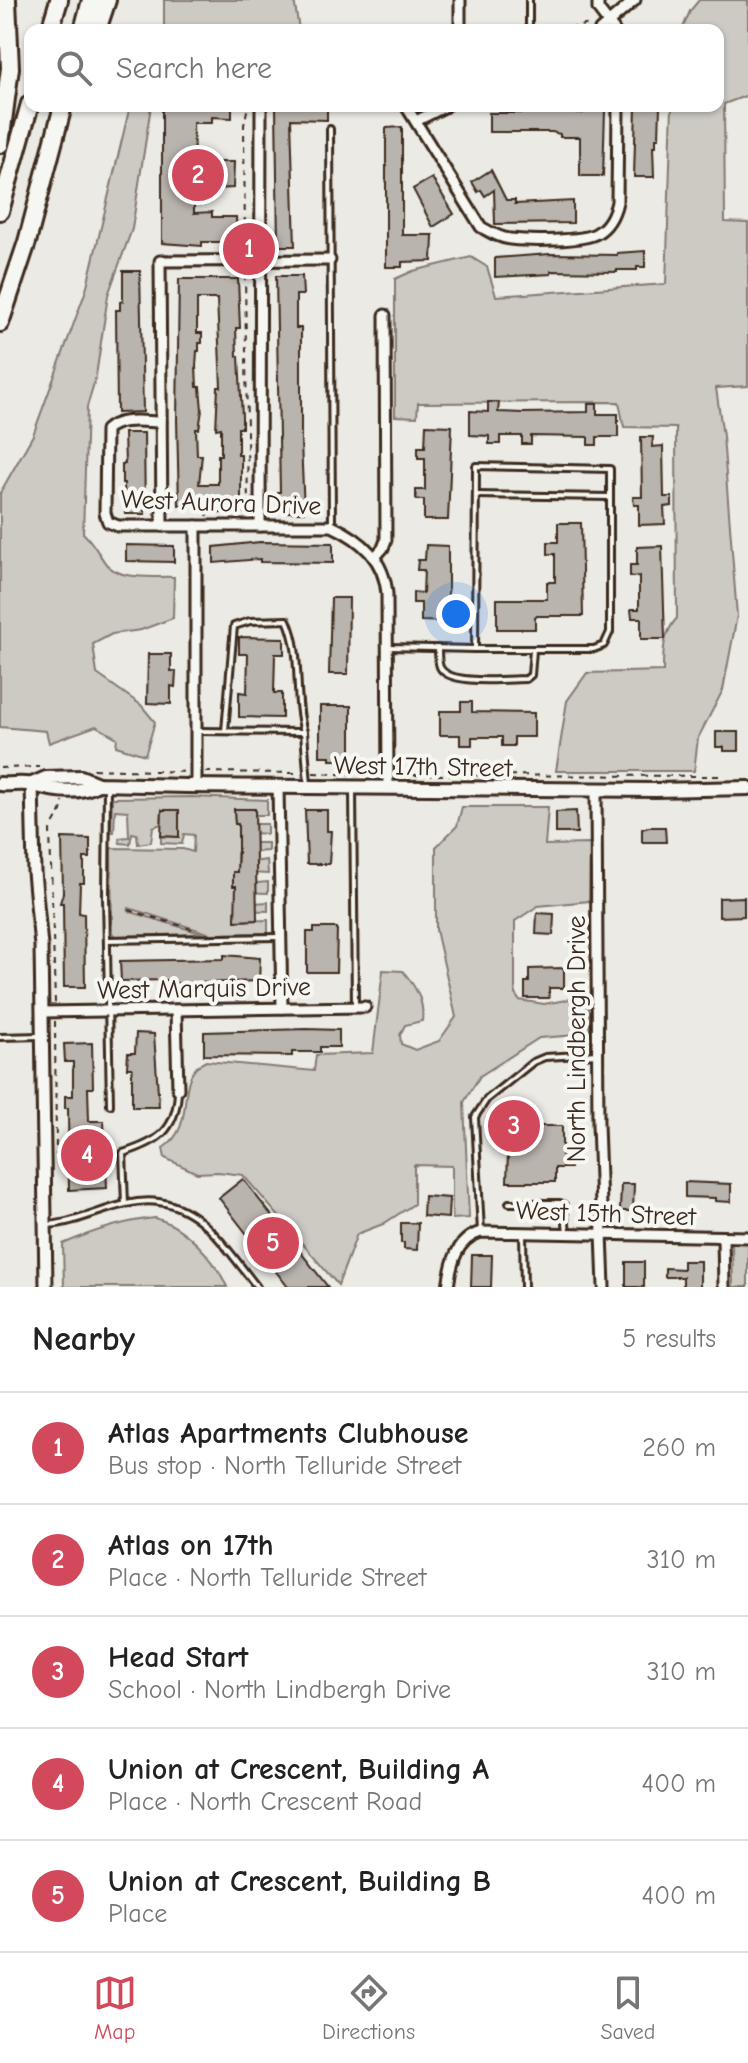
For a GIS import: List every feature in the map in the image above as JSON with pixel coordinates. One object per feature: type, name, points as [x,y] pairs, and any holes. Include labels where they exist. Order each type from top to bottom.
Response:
[{"type":"highway","points":[[0,144],[10,68],[7,0]]},
{"type":"highway","points":[[52,24],[59,0]]},
{"type":"highway","points":[[85,24],[91,0]]},
{"type":"highway","points":[[99,24],[107,0]]},
{"type":"highway","points":[[0,211],[28,112]]},
{"type":"highway","points":[[0,323],[61,112]]},
{"type":"highway","points":[[48,165],[70,112]]},
{"type":"main road","name":"West 17th Street","points":[[0,784],[32,784],[46,790],[72,791],[102,784],[596,790],[748,788]]},
{"type":"street","points":[[460,0],[460,24]]},
{"type":"street","points":[[598,0],[598,9],[609,24]]},
{"type":"street","points":[[613,24],[635,0]]},
{"type":"street","points":[[260,526],[261,112]]},
{"type":"street","points":[[410,112],[481,227],[508,239],[579,238],[595,235],[606,226],[617,202],[618,112]]},
{"type":"street","points":[[416,121],[434,112]]},
{"type":"street","points":[[162,526],[160,261],[330,260]]},
{"type":"street","points":[[385,315],[386,540],[375,557],[386,584],[388,788]]},
{"type":"street","name":"West Aurora Drive","points":[[161,422],[122,422],[112,424],[106,430],[105,513],[108,522],[118,526],[332,526],[361,542],[375,557]]},
{"type":"street","points":[[196,526],[196,786]]},
{"type":"street","points":[[32,784],[43,1012],[46,1287]]},
{"type":"street","points":[[278,787],[282,1008]]},
{"type":"street","name":"North Lindbergh Drive","points":[[596,790],[597,1054],[604,1287]]},
{"type":"street","name":"West Marquis Drive","points":[[43,1012],[360,1007]]},
{"type":"street","points":[[176,1010],[178,1089]]},
{"type":"street","name":"West 15th Street","points":[[448,1287],[453,1262],[465,1239],[481,1232],[748,1237]]},
{"type":"street","points":[[723,1238],[724,1287]]},
{"type":"lane","points":[[529,0],[529,24]]},
{"type":"lane","points":[[330,129],[332,526]]},
{"type":"lane","points":[[387,647],[475,649],[594,649],[604,645],[610,632],[610,469],[476,466],[475,649]]},
{"type":"lane","points":[[476,495],[610,497]]},
{"type":"lane","points":[[225,731],[234,626],[250,621],[287,620],[296,638],[298,712],[304,732],[308,787]]},
{"type":"lane","points":[[438,648],[439,667],[446,675],[463,680],[526,679],[531,675],[533,649]]},
{"type":"lane","points":[[196,731],[304,732]]},
{"type":"lane","points":[[102,784],[110,1105]]},
{"type":"lane","points":[[353,788],[360,1007]]},
{"type":"lane","points":[[107,940],[280,937]]},
{"type":"lane","points":[[0,1037],[43,1035]]},
{"type":"lane","points":[[481,1232],[475,1117],[487,1099],[533,1062],[545,1057],[597,1054]]},
{"type":"lane","points":[[125,1204],[123,1153],[155,1140],[170,1127],[175,1118],[178,1089]]},
{"type":"lane","points":[[45,1225],[65,1223],[125,1204],[153,1199],[182,1207],[205,1224],[257,1287]]},
{"type":"lane","points":[[509,1203],[564,1205],[567,1234]]},
{"type":"lane","points":[[523,1233],[524,1287]]},
{"type":"path","points":[[245,251],[244,125],[247,112]]},
{"type":"path","points":[[208,513],[248,513],[245,273]]},
{"type":"path","points":[[0,768],[42,767]]},
{"type":"path","points":[[89,769],[189,772]]},
{"type":"path","points":[[206,772],[368,776]]},
{"type":"path","points":[[407,776],[724,776]]},
{"type":"path","points":[[55,1005],[50,830],[63,801]]},
{"type":"path","points":[[129,910],[215,938]]},
{"type":"shaded area","points":[[164,0],[294,0],[298,24],[164,24]]},
{"type":"shaded area","points":[[699,0],[748,0],[748,95],[724,104],[724,24],[685,24]]},
{"type":"shaded area","points":[[724,104],[725,222],[748,223],[748,386],[716,388],[723,436],[737,616],[723,690],[698,738],[694,771],[556,771],[567,701],[587,673],[663,671],[666,636],[677,618],[676,428],[624,427],[619,402],[418,403],[417,417],[395,416],[395,279],[413,271],[471,257],[487,267],[496,296],[666,284],[672,112],[724,112]]},
{"type":"shaded area","points":[[129,112],[150,112],[132,229],[108,295],[96,376],[87,407],[83,533],[106,564],[120,573],[174,577],[173,618],[141,630],[112,634],[93,644],[97,674],[141,705],[155,722],[145,755],[116,746],[117,738],[96,726],[49,743],[46,731],[0,727],[0,493],[33,435],[86,290]]},
{"type":"shaded area","points":[[112,798],[267,800],[267,815],[255,815],[255,810],[234,810],[235,824],[267,824],[267,834],[238,832],[238,843],[268,843],[268,851],[237,853],[237,864],[267,860],[268,874],[233,872],[233,885],[268,882],[268,893],[236,892],[236,904],[268,902],[268,911],[235,910],[236,921],[268,920],[268,933],[211,934],[129,908],[128,911],[204,934],[115,936],[112,933],[111,848],[183,849],[193,852],[194,835],[184,834],[182,844],[161,843],[161,836],[178,837],[162,810],[161,824],[153,827],[151,842],[138,844],[137,834],[132,833],[130,844],[120,843],[119,838],[129,837],[128,811],[115,810],[114,832],[111,832]]},
{"type":"shaded area","points":[[462,807],[548,807],[545,845],[590,844],[589,901],[538,906],[515,921],[515,994],[519,1000],[544,1004],[588,996],[590,1034],[539,1038],[480,1076],[464,1102],[469,1218],[452,1219],[452,1166],[414,1165],[414,1204],[383,1224],[357,1234],[338,1285],[243,1175],[197,1173],[165,1158],[163,1148],[180,1127],[190,1078],[196,1068],[206,1061],[314,1071],[316,1055],[373,1053],[383,970],[403,971],[420,1000],[422,1021],[405,1025],[400,1035],[401,1044],[415,1050],[439,1041],[456,1017],[436,930],[436,847],[457,826]]},
{"type":"shaded area","points":[[155,1218],[177,1228],[198,1245],[227,1287],[64,1287],[63,1244],[108,1227]]},
{"type":"shaded area","points":[[732,1242],[748,1242],[748,1287],[733,1287]]},
{"type":"building","points":[[162,112],[232,112],[232,118],[212,117],[212,123],[193,123],[194,157],[213,157],[213,162],[234,162],[233,188],[194,190],[194,213],[212,212],[212,217],[236,217],[237,242],[202,242],[202,246],[162,243]]},
{"type":"building","points":[[276,112],[327,112],[327,120],[291,119],[295,246],[278,246]]},
{"type":"building","points":[[605,112],[603,176],[580,176],[580,137],[560,137],[560,134],[552,132],[489,132],[489,113]]},
{"type":"building","points":[[636,112],[660,112],[659,138],[653,146],[654,177],[634,177]]},
{"type":"building","points":[[402,127],[402,235],[433,235],[432,261],[402,262],[402,267],[386,267],[386,128]]},
{"type":"building","points":[[491,170],[506,200],[515,200],[515,204],[573,201],[573,223],[495,224],[494,190],[485,196],[481,190],[478,192],[472,182]]},
{"type":"building","points":[[432,178],[454,214],[433,227],[413,189]]},
{"type":"building","points":[[645,251],[645,267],[637,267],[637,270],[551,271],[551,274],[495,277],[495,258],[550,254],[617,255]]},
{"type":"building","points":[[123,271],[140,271],[143,412],[117,413],[116,310],[120,310],[120,302],[123,301]]},
{"type":"building","points":[[276,276],[302,276],[303,295],[296,295],[296,328],[301,328],[304,512],[278,512]]},
{"type":"building","points":[[179,279],[238,279],[240,328],[236,328],[242,417],[242,428],[238,428],[241,504],[179,505]],"holes":[[[197,299],[217,299],[221,387],[218,387],[216,429],[221,428],[221,455],[218,455],[218,484],[199,484],[202,455],[197,455],[196,429],[199,429],[202,410],[196,366],[202,333],[197,333]]]},
{"type":"building","points":[[488,402],[499,402],[498,412],[523,413],[588,412],[588,404],[597,404],[597,414],[618,414],[618,437],[597,437],[597,445],[588,445],[588,437],[531,436],[531,444],[522,444],[522,436],[500,436],[500,444],[489,444],[489,436],[470,435],[470,411],[488,412]]},
{"type":"building","points":[[426,425],[452,426],[448,520],[424,520],[424,500],[416,500],[416,490],[425,490],[425,458],[418,458],[418,447],[425,447]]},
{"type":"building","points":[[124,433],[144,433],[145,514],[125,514],[122,483]]},
{"type":"building","points":[[641,437],[653,437],[652,447],[663,446],[664,497],[672,497],[672,506],[664,507],[665,524],[639,525],[639,505],[634,505],[633,497],[642,497]]},
{"type":"building","points":[[558,523],[581,523],[583,616],[537,616],[535,629],[497,629],[497,599],[547,599],[547,582],[555,582],[555,554],[548,554],[548,542],[558,542]]},
{"type":"building","points":[[260,542],[333,543],[333,563],[260,562],[260,559],[214,563],[214,547]]},
{"type":"building","points":[[126,545],[174,546],[174,562],[126,561]]},
{"type":"building","points":[[426,545],[448,546],[448,622],[421,621],[421,603],[413,603],[413,592],[423,593],[424,570],[417,570],[418,560],[425,560]]},
{"type":"building","points":[[662,546],[665,639],[641,639],[641,618],[632,618],[631,609],[639,609],[639,576],[630,577],[630,565],[637,565],[637,547]]},
{"type":"building","points":[[331,598],[349,598],[348,674],[329,674]]},
{"type":"building","points":[[239,637],[284,638],[284,654],[275,654],[274,693],[282,693],[282,718],[239,717],[239,692],[247,693],[248,654],[239,654]]},
{"type":"building","points":[[148,654],[171,654],[171,671],[176,671],[175,687],[171,686],[171,704],[147,703]]},
{"type":"building","points":[[461,702],[472,702],[472,712],[534,713],[534,737],[514,737],[514,746],[502,746],[502,737],[472,737],[472,745],[460,745],[460,735],[440,735],[440,711],[461,711]]},
{"type":"building","points":[[320,706],[351,706],[351,756],[330,760],[330,756],[320,756]]},
{"type":"building","points":[[716,732],[739,732],[739,751],[724,751],[724,747],[716,747]]},
{"type":"building","points":[[234,809],[255,809],[257,920],[235,921],[236,886],[233,886],[233,872],[237,872],[238,824],[235,824]]},
{"type":"building","points":[[162,810],[179,810],[179,837],[161,836]]},
{"type":"building","points":[[305,810],[327,810],[327,831],[331,831],[329,864],[307,864]]},
{"type":"building","points":[[576,811],[577,833],[556,833],[556,812]]},
{"type":"building","points":[[665,827],[666,842],[642,842],[642,829]]},
{"type":"building","points":[[62,838],[90,839],[90,858],[84,858],[84,883],[80,883],[79,913],[84,914],[85,987],[64,987],[63,903],[60,903],[63,893]]},
{"type":"building","points":[[744,897],[744,916],[719,917],[719,898]]},
{"type":"building","points":[[537,913],[554,914],[553,935],[536,934]]},
{"type":"building","points":[[314,928],[337,928],[336,972],[307,972],[307,932],[314,932]]},
{"type":"building","points":[[224,955],[260,958],[259,981],[121,981],[120,961],[224,959]]},
{"type":"building","points":[[564,968],[564,988],[549,988],[549,998],[525,998],[529,969]]},
{"type":"building","points":[[339,1030],[339,1047],[320,1047],[320,1052],[292,1052],[292,1056],[204,1055],[204,1032]]},
{"type":"building","points":[[136,1033],[154,1034],[159,1107],[132,1107],[132,1068],[127,1068],[128,1053],[135,1053]]},
{"type":"building","points":[[92,1043],[93,1088],[88,1088],[89,1121],[104,1121],[107,1188],[69,1190],[68,1108],[65,1108],[65,1096],[73,1096],[73,1062],[65,1062],[64,1044]]},
{"type":"building","points":[[515,1126],[562,1126],[562,1155],[570,1155],[570,1168],[555,1168],[555,1182],[507,1182],[508,1152],[514,1152]]},
{"type":"building","points":[[243,1179],[328,1287],[288,1287],[219,1198]]},
{"type":"building","points":[[685,1182],[731,1184],[731,1202],[685,1197]]},
{"type":"building","points":[[621,1184],[634,1184],[633,1211],[620,1211]]},
{"type":"building","points":[[424,1196],[449,1198],[448,1218],[423,1216]]},
{"type":"building","points":[[401,1223],[418,1223],[417,1250],[404,1249]]},
{"type":"building","points":[[472,1255],[492,1255],[491,1287],[471,1287]]},
{"type":"building","points":[[683,1261],[700,1261],[700,1287],[683,1287],[683,1277],[665,1277],[665,1268],[683,1269]]},
{"type":"building","points":[[626,1262],[644,1262],[644,1287],[626,1287]]},
{"type":"place","name":"Atlas on 17th","points":[[198,175]]},
{"type":"place","name":"Atlas Apartments Clubhouse","points":[[249,249]]},
{"type":"place","name":"Head Start","points":[[514,1126]]},
{"type":"place","name":"Union at Crescent, Building A","points":[[87,1155]]},
{"type":"place","name":"Union at Crescent, Building B","points":[[273,1243]]}]
